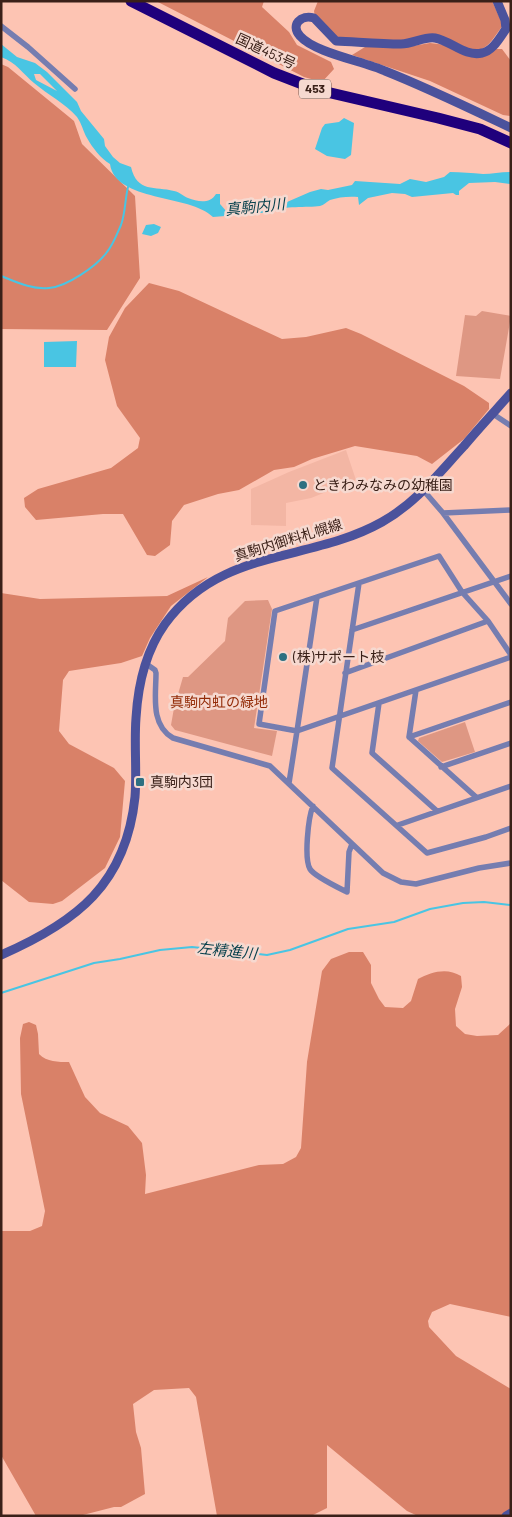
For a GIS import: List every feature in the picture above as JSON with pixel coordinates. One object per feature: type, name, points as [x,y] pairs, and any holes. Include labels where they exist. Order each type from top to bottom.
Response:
[{"type":"highway","name":"国道453号","points":[[131,1],[274,73],[318,90],[480,129],[511,142]]},
{"type":"main road","points":[[497,1],[508,26],[489,50],[482,53],[468,52],[436,38],[402,44],[336,41],[314,18],[309,16],[299,20],[296,28],[298,36],[314,47],[382,69],[437,92],[511,128]]},
{"type":"main road","name":"真駒内御料札幌線","points":[[1,955],[30,942],[78,912],[96,894],[109,877],[121,855],[130,825],[135,795],[137,701],[145,663],[154,643],[175,612],[188,599],[213,580],[249,564],[362,532],[398,512],[424,491],[511,393]]},
{"type":"main road","points":[[506,1516],[511,1513]]},
{"type":"street","points":[[1,26],[28,46],[75,88]]},
{"type":"street","points":[[493,414],[511,426]]},
{"type":"street","points":[[424,491],[443,513],[511,604]]},
{"type":"street","points":[[443,513],[511,510]]},
{"type":"street","points":[[439,556],[462,592],[488,621],[511,656],[297,731],[259,724],[275,611],[439,556]]},
{"type":"street","points":[[352,630],[511,576]]},
{"type":"street","points":[[359,583],[332,768],[398,825],[427,853],[511,828]]},
{"type":"street","points":[[289,783],[318,597]]},
{"type":"street","points":[[345,673],[488,621]]},
{"type":"street","points":[[145,663],[155,670],[156,712],[158,720],[167,734],[270,766],[383,873],[401,882],[416,884],[479,868],[511,863]]},
{"type":"street","points":[[409,737],[416,690]]},
{"type":"street","points":[[409,737],[511,702]]},
{"type":"street","points":[[379,703],[372,753],[437,811]]},
{"type":"street","points":[[409,737],[476,797]]},
{"type":"street","points":[[441,767],[511,743]]},
{"type":"street","points":[[398,825],[511,786]]},
{"type":"street","points":[[313,806],[309,815],[307,863],[311,871],[347,892],[349,852],[352,844]]},
{"type":"shaded area","points":[[156,1],[264,1],[262,7],[289,32],[297,45],[331,62],[334,69],[322,82],[304,77]]},
{"type":"shaded area","points":[[318,1],[492,1],[503,25],[486,46],[476,50],[451,40],[338,40],[316,23],[314,11]]},
{"type":"shaded area","points":[[430,43],[446,45],[470,54],[502,49],[511,61],[511,116],[503,115],[430,81],[352,55],[365,47],[413,46]]},
{"type":"shaded area","points":[[1,64],[8,67],[74,121],[82,144],[135,196],[140,278],[107,330],[1,329]]},
{"type":"shaded area","points":[[149,283],[179,291],[282,339],[306,337],[346,328],[464,386],[489,403],[489,409],[464,439],[432,464],[417,456],[355,446],[312,459],[294,467],[274,470],[239,490],[218,494],[184,505],[172,521],[170,545],[155,556],[147,555],[123,514],[36,520],[25,507],[24,498],[38,489],[111,468],[138,448],[140,438],[117,406],[105,360],[109,337],[125,308]]},
{"type":"shaded area","name":"ときわみなみの幼稚園","points":[[346,450],[356,480],[311,498],[286,503],[286,526],[251,525],[251,489]]},
{"type":"shaded area","points":[[208,577],[171,606],[150,638],[142,656],[121,663],[69,671],[63,680],[59,731],[69,744],[114,768],[125,781],[120,837],[105,868],[62,901],[53,904],[29,902],[1,880],[1,593],[40,599],[167,596]]},
{"type":"shaded area","points":[[349,952],[363,952],[371,965],[371,983],[385,1007],[403,1008],[411,1001],[418,979],[428,974],[445,971],[461,976],[462,987],[455,1009],[456,1026],[465,1034],[477,1036],[498,1035],[511,1023],[511,1317],[450,1304],[432,1312],[428,1321],[429,1327],[456,1356],[511,1389],[511,1516],[418,1516],[407,1511],[327,1445],[327,1508],[311,1516],[217,1516],[196,1397],[189,1388],[154,1390],[133,1404],[136,1432],[141,1448],[145,1494],[121,1507],[79,1516],[36,1516],[1,1455],[1,1231],[30,1231],[42,1226],[45,1211],[21,1094],[20,1038],[23,1024],[29,1022],[36,1025],[39,1054],[42,1057],[57,1062],[69,1062],[85,1097],[100,1113],[128,1126],[142,1143],[146,1175],[145,1194],[259,1165],[283,1164],[296,1157],[301,1148],[307,1062],[322,971],[331,959]]},
{"type":"green space","points":[[482,311],[511,316],[500,379],[456,376],[465,315],[476,316]]},
{"type":"green space","name":"真駒内虹の緑地","points":[[268,600],[272,609],[254,728],[277,731],[272,756],[175,730],[171,725],[183,677],[188,677],[225,641],[228,618],[245,601]]},
{"type":"green space","points":[[465,722],[475,752],[442,762],[418,741],[419,738]]},
{"type":"water","name":"真駒内川","points":[[1,44],[17,57],[35,63],[47,72],[77,102],[81,111],[104,139],[105,146],[113,157],[120,163],[131,167],[134,175],[142,185],[176,192],[200,201],[207,201],[216,194],[220,194],[220,204],[227,212],[233,209],[252,207],[268,198],[274,201],[287,202],[321,189],[328,190],[352,185],[355,181],[400,184],[410,179],[426,182],[444,177],[450,172],[483,174],[511,172],[511,184],[495,182],[469,183],[459,191],[459,195],[453,193],[412,197],[405,194],[392,193],[368,198],[359,205],[358,197],[344,197],[330,200],[320,206],[213,217],[188,204],[155,196],[125,185],[115,176],[110,164],[94,149],[73,112],[34,83],[15,65],[1,57]],"holes":[[[34,74],[40,74],[57,91],[36,80]]]},
{"type":"water","points":[[344,118],[354,123],[351,155],[345,159],[327,156],[315,149],[325,124],[339,122]]},
{"type":"water","points":[[154,224],[161,227],[158,233],[151,236],[142,234],[146,225]]},
{"type":"water","points":[[77,341],[76,367],[44,367],[44,342]]},
{"type":"waterway","points":[[1,276],[31,287],[49,288],[64,284],[89,269],[102,258],[115,239],[123,220],[129,184]]},
{"type":"waterway","name":"左精進川","points":[[1,993],[94,963],[160,950],[192,947],[267,955],[290,950],[348,929],[394,922],[430,909],[463,903],[484,902],[511,905]]},
{"type":"place","name":"ときわみなみの幼稚園","points":[[303,485]]},
{"type":"place","name":"(株)サポート枝","points":[[283,657]]},
{"type":"place","name":"真駒内3団","points":[[140,782]]}]
